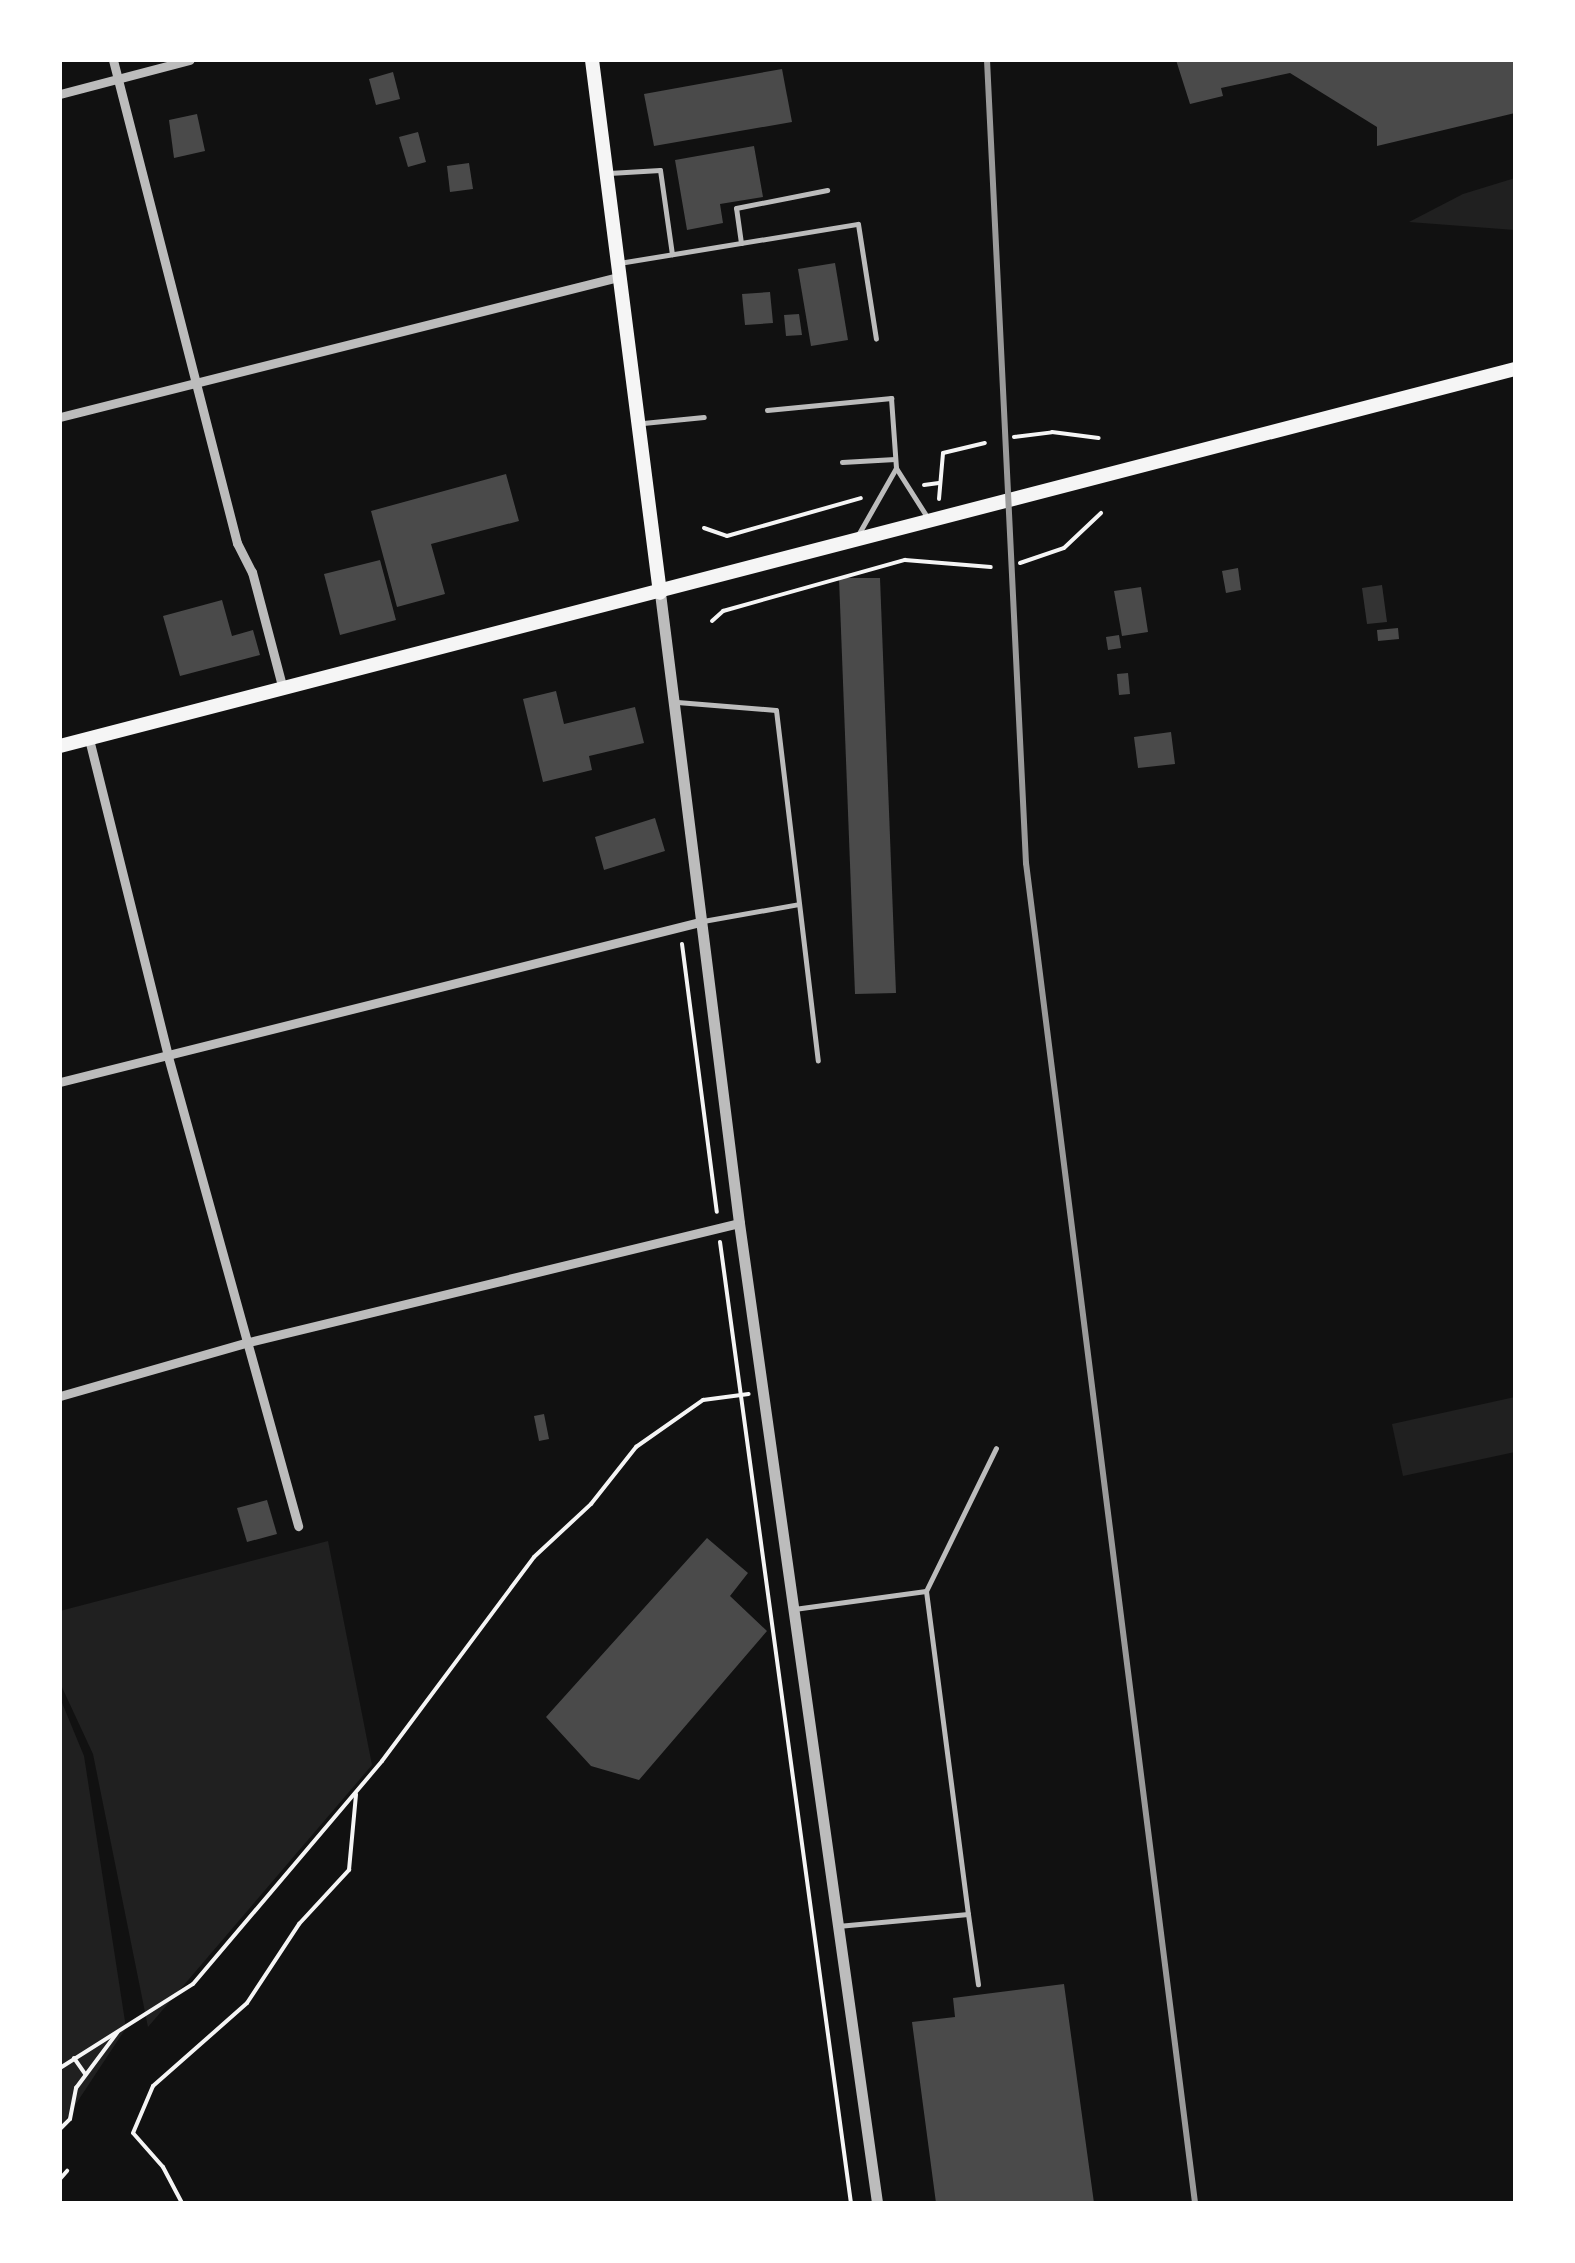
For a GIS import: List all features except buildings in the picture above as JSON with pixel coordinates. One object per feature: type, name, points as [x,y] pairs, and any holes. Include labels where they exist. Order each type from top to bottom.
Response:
[{"type":"main road","points":[[592,60],[660,593]]},
{"type":"main road","points":[[60,746],[1515,369]]},
{"type":"street","points":[[112,60],[196,382],[283,690]]},
{"type":"street","points":[[60,94],[190,60]]},
{"type":"street","points":[[60,417],[617,270]]},
{"type":"street","points":[[660,593],[739,1223],[876,2203]]},
{"type":"street","points":[[89,738],[167,1054],[298,1526]]},
{"type":"street","points":[[60,1082],[700,922]]},
{"type":"street","points":[[60,1396],[245,1342],[739,1223]]},
{"type":"lane","points":[[605,173],[660,170],[672,254]]},
{"type":"lane","points":[[741,244],[736,208],[827,190]]},
{"type":"lane","points":[[617,270],[672,254],[858,224],[876,339]]},
{"type":"lane","points":[[767,410],[891,398],[896,468],[934,519]]},
{"type":"lane","points":[[637,424],[704,417]]},
{"type":"lane","points":[[842,462],[895,459]]},
{"type":"lane","points":[[856,539],[896,468]]},
{"type":"lane","points":[[674,702],[776,710],[818,1060]]},
{"type":"lane","points":[[700,922],[799,904]]},
{"type":"lane","points":[[978,1984],[926,1591],[996,1448]]},
{"type":"lane","points":[[791,1609],[926,1591]]},
{"type":"lane","points":[[836,1926],[968,1914]]},
{"type":"path","points":[[1014,437],[1052,432],[1099,438]]},
{"type":"path","points":[[934,519],[943,452],[985,442]]},
{"type":"path","points":[[909,487],[940,483]]},
{"type":"path","points":[[704,528],[728,536],[886,491]]},
{"type":"path","points":[[1020,563],[1064,548],[1101,513]]},
{"type":"path","points":[[712,622],[723,611],[905,560],[991,567]]},
{"type":"path","points":[[680,928],[739,1394],[850,2203]]},
{"type":"path","points":[[60,2068],[194,1984],[356,1789],[534,1557],[591,1504],[636,1446],[703,1400],[762,1392]]},
{"type":"path","points":[[182,2203],[163,2166],[133,2133],[153,2086],[248,2003],[299,1924],[349,1870],[356,1789]]},
{"type":"path","points":[[60,2129],[70,2119],[85,2076],[120,2031]]},
{"type":"path","points":[[74,2058],[85,2076]]},
{"type":"path","points":[[60,2179],[68,2171]]},
{"type":"shaded area","points":[[1515,178],[1515,230],[1409,222],[1463,194]]},
{"type":"shaded area","points":[[1382,585],[1387,622],[1367,624],[1362,588]]},
{"type":"shaded area","points":[[1515,1397],[1515,1452],[1403,1476],[1392,1424]]},
{"type":"shaded area","points":[[328,1541],[372,1765],[148,2027],[93,1754],[60,1683],[60,1611]]},
{"type":"shaded area","points":[[60,1698],[84,1756],[126,2028],[60,2128]]},
{"type":"railway","points":[[987,60],[1026,863],[1195,2203]]}]
